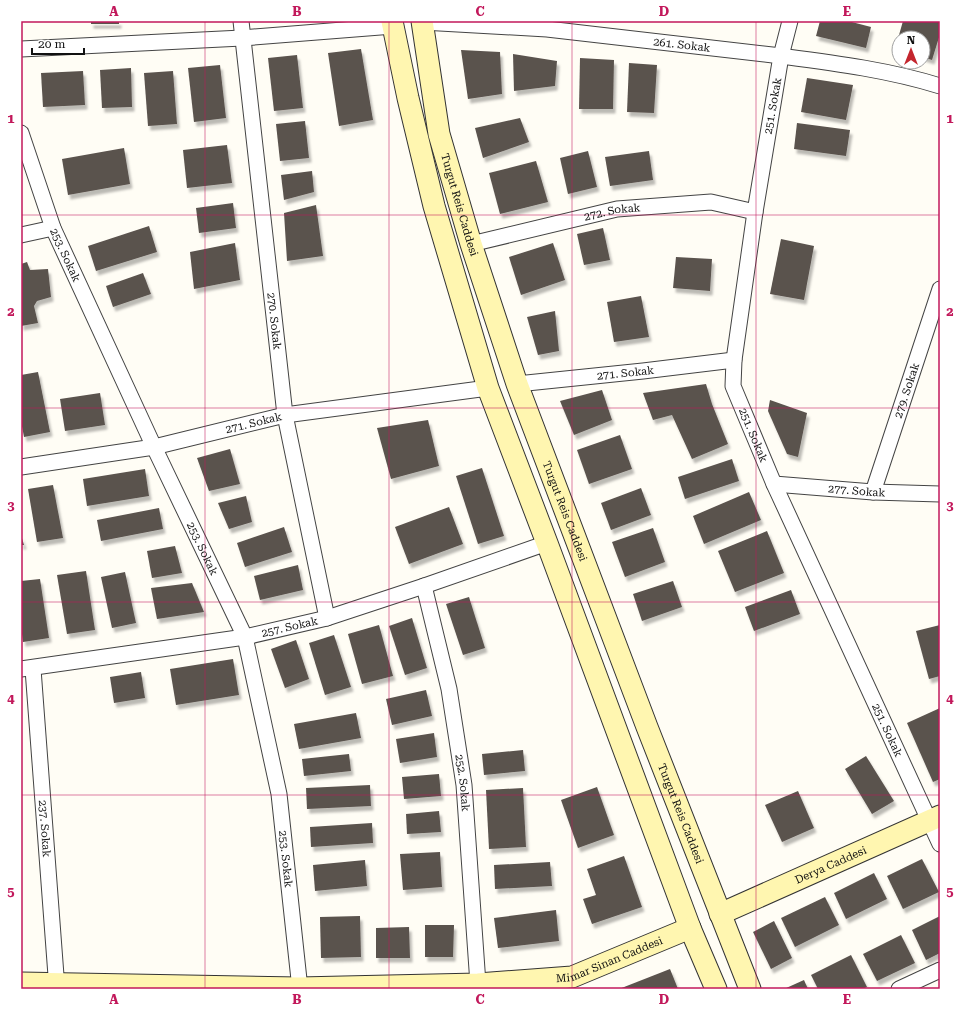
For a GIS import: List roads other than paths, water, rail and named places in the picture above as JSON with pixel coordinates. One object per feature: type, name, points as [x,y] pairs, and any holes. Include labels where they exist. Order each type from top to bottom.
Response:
[{"type":"main road","name":"Turgut Reis Caddesi","points":[[422,22],[439,134],[472,244],[517,384],[647,727],[750,989]]},
{"type":"main road","name":"Turgut Reis Caddesi","points":[[392,24],[434,206],[488,388],[690,928],[716,989]]},
{"type":"main road","name":"Derya Caddesi","points":[[720,914],[934,818]]},
{"type":"main road","name":"Mimar Sinan Caddesi","points":[[21,983],[57,986],[299,988],[572,983],[690,928]]},
{"type":"street","name":"270. Sokak","points":[[241,21],[286,415],[328,618]]},
{"type":"street","name":"251. Sokak","points":[[790,21],[781,56],[755,212],[734,360],[733,386],[774,484],[934,818],[940,844]]},
{"type":"street","name":"261. Sokak","points":[[422,22],[547,25],[818,61],[913,78],[940,86]]},
{"type":"street","points":[[21,49],[242,38],[392,24]]},
{"type":"street","name":"253. Sokak","points":[[21,133],[53,228],[154,447],[245,637],[279,794],[299,988]]},
{"type":"street","name":"272. Sokak","points":[[472,244],[617,209],[711,202],[755,212]]},
{"type":"street","points":[[21,235],[53,228]]},
{"type":"street","name":"279. Sokak","points":[[873,492],[940,290]]},
{"type":"street","name":"271. Sokak","points":[[517,384],[734,360]]},
{"type":"street","name":"271. Sokak","points":[[21,467],[154,447],[286,415],[488,388]]},
{"type":"street","name":"277. Sokak","points":[[774,484],[873,492],[940,494]]},
{"type":"street","name":"257. Sokak","points":[[27,669],[245,637],[328,618],[547,543]]},
{"type":"street","name":"252. Sokak","points":[[424,586],[449,689],[464,785],[478,984]]},
{"type":"street","name":"237. Sokak","points":[[27,669],[57,986]]},
{"type":"street","points":[[899,989],[940,970]]}]
